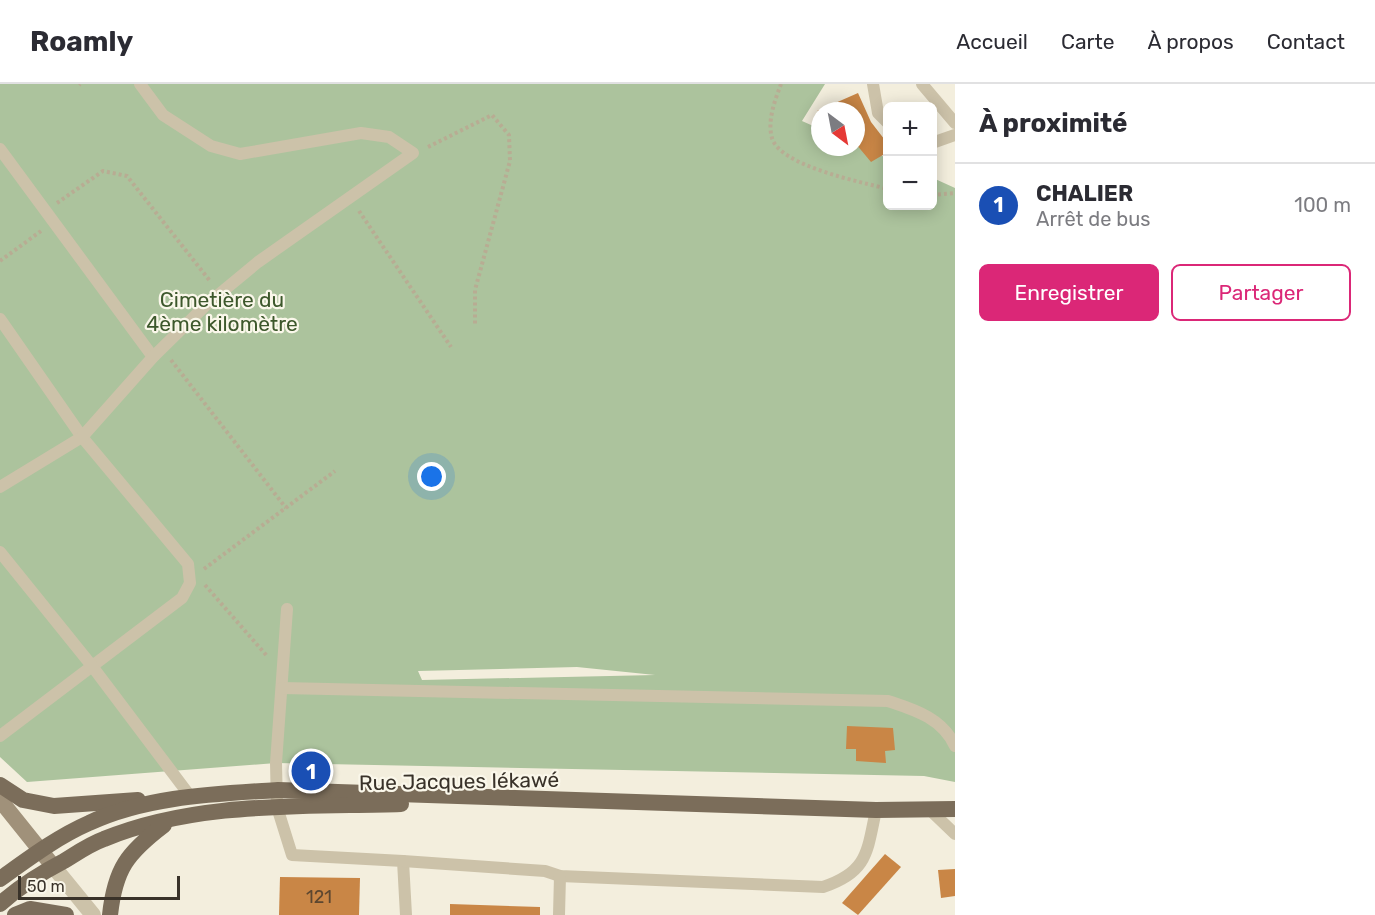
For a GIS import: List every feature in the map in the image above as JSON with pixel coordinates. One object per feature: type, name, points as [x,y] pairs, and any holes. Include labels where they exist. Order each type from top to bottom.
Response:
[{"type":"main road","points":[[0,785],[23,800],[54,806],[190,796]]},
{"type":"main road","name":"Rue Jacques Iékawé","points":[[0,879],[40,850],[90,822],[126,810],[190,796],[278,790],[876,810],[955,809]]},
{"type":"main road","points":[[0,800],[53,866]]},
{"type":"main road","name":"Rue Jacques Iékawé","points":[[0,904],[53,866],[103,839],[172,819],[220,810],[582,800]]},
{"type":"main road","points":[[110,915],[113,885],[123,863],[137,846],[172,819]]},
{"type":"main road","points":[[15,915],[30,909],[66,915]]},
{"type":"street","points":[[53,866],[93,915]]},
{"type":"lane","points":[[0,487],[82,437],[157,353],[219,294],[258,262],[413,153],[388,137],[361,133],[240,154],[211,146],[163,115],[140,84]]},
{"type":"lane","points":[[873,84],[878,112],[883,118]]},
{"type":"lane","points":[[922,84],[955,123]]},
{"type":"lane","points":[[937,142],[955,135]]},
{"type":"lane","points":[[0,149],[157,353]]},
{"type":"lane","points":[[0,319],[82,437],[188,564],[190,583],[182,598],[0,736]]},
{"type":"lane","points":[[0,552],[92,666],[190,796]]},
{"type":"lane","points":[[286,609],[284,675],[276,763],[277,807],[292,855],[545,871],[560,876],[823,887],[845,880],[865,858],[876,810]]},
{"type":"lane","points":[[282,688],[888,702],[926,713],[952,739],[955,746]]},
{"type":"lane","points":[[930,810],[955,834]]},
{"type":"lane","points":[[403,861],[406,915]]},
{"type":"lane","points":[[559,915],[560,876]]},
{"type":"path","points":[[781,84],[772,108],[772,139],[785,156],[825,172],[883,188]]},
{"type":"path","points":[[413,153],[492,115],[509,135],[510,161],[475,290],[475,324]]},
{"type":"path","points":[[0,261],[54,222],[52,207],[102,171],[127,176],[219,294]]},
{"type":"path","points":[[937,195],[955,193]]},
{"type":"path","points":[[350,197],[451,347]]},
{"type":"path","points":[[157,353],[286,508]]},
{"type":"path","points":[[197,575],[335,471]]},
{"type":"path","points":[[188,564],[284,675]]},
{"type":"green space","name":"Cimetière du 4ème kilomètre","points":[[0,84],[825,84],[814,102],[811,102],[811,107],[802,121],[811,125],[811,156],[865,156],[865,149],[883,156],[883,210],[937,210],[937,180],[955,188],[955,782],[924,776],[276,763],[27,782],[0,757]],"holes":[[[577,667],[655,675],[422,680],[418,671]]]},
{"type":"building","points":[[858,93],[862,102],[838,102]]},
{"type":"building","points":[[865,109],[871,122],[883,138],[883,155],[871,162],[865,155]]},
{"type":"building","points":[[847,726],[893,728],[895,750],[885,751],[886,763],[856,761],[856,749],[846,749]]},
{"type":"building","points":[[885,854],[901,867],[858,915],[842,903]]},
{"type":"building","points":[[955,869],[955,896],[941,898],[938,870]]},
{"type":"building","points":[[280,877],[360,878],[359,915],[279,915]]},
{"type":"building","points":[[450,904],[540,907],[540,915],[450,915]]},
{"type":"place","name":"CHALIER","points":[[311,771]]}]
